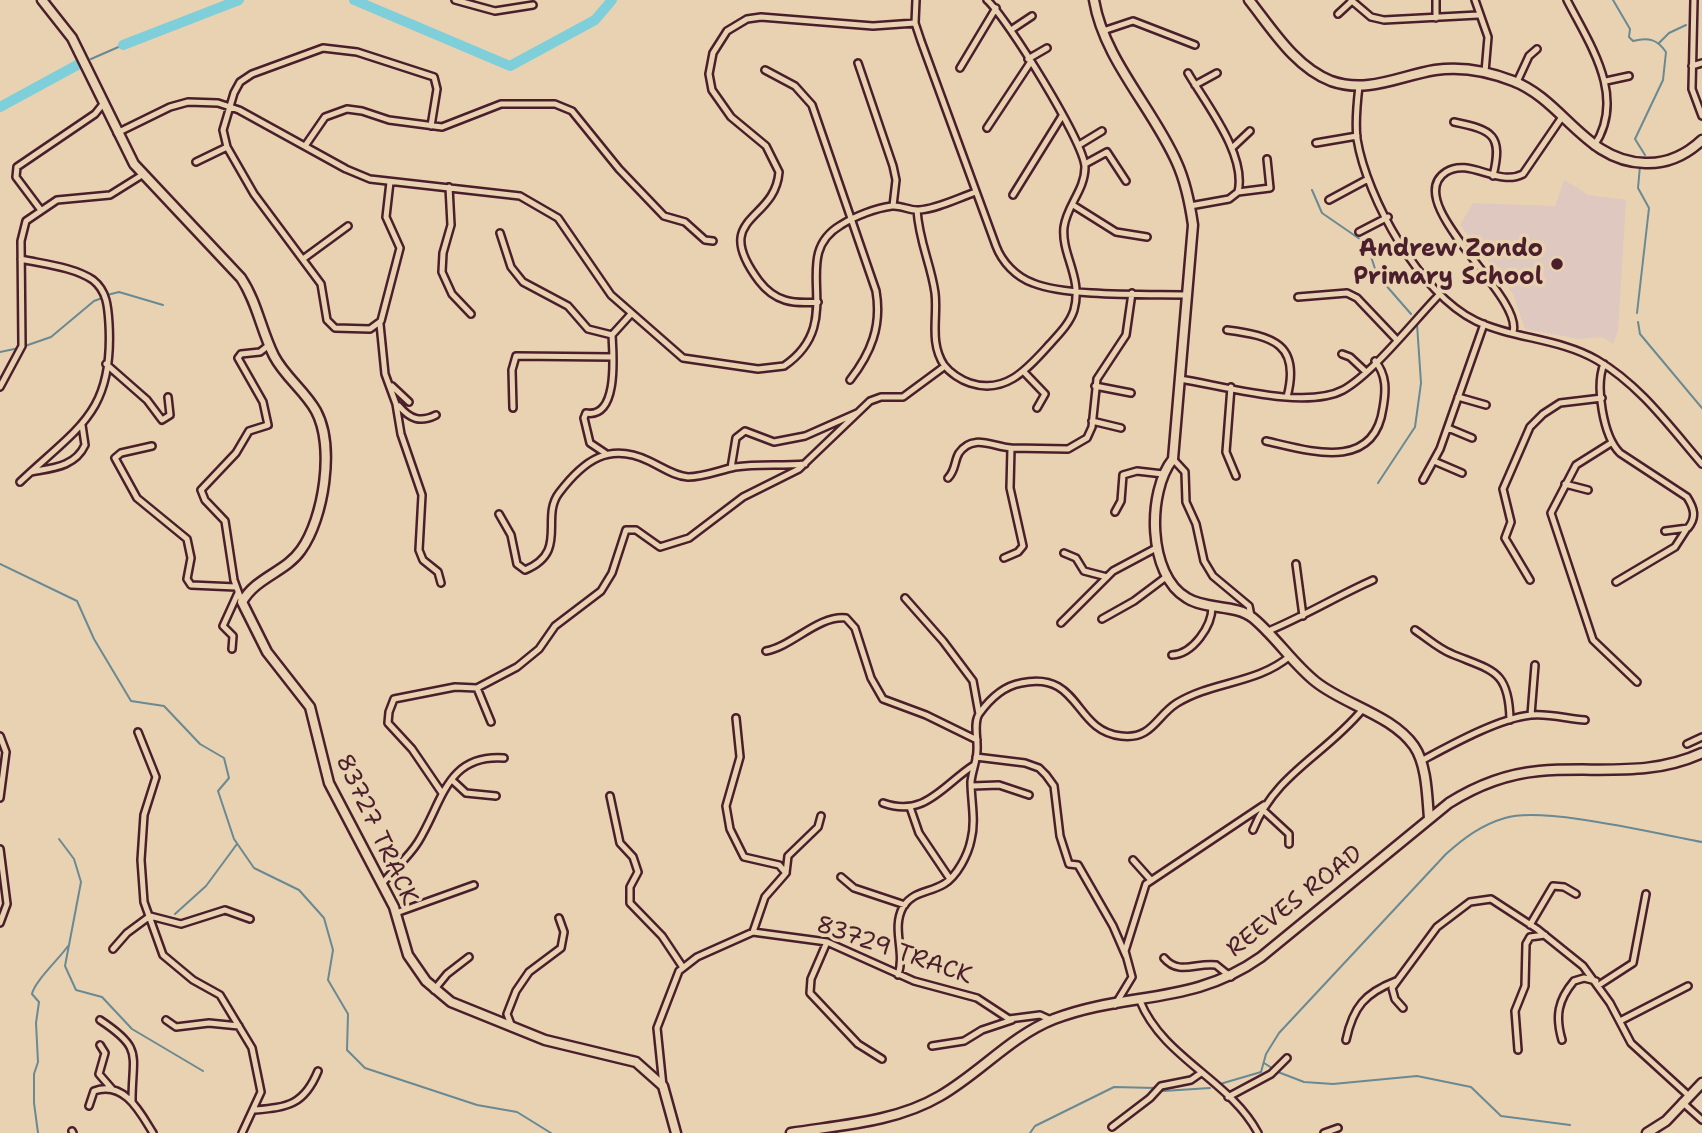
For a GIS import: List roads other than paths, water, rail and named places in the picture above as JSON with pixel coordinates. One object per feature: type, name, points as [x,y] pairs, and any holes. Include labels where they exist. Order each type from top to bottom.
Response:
[{"type":"street","points":[[42,0],[72,38],[117,133],[142,176],[241,278],[253,299],[269,345],[282,368],[319,417],[324,447],[324,486],[317,519],[301,550],[239,594],[223,626],[233,636],[232,649]]},
{"type":"street","points":[[455,0],[495,11],[533,5]]},
{"type":"street","points":[[916,0],[915,23],[998,251],[1014,272],[1042,286],[1188,295]]},
{"type":"street","points":[[917,210],[919,238],[935,292],[936,344],[945,366],[965,381],[988,386],[1004,384],[1024,372],[1068,322],[1073,310],[1076,290],[1064,234],[1084,181],[1085,164],[1079,145],[1011,30],[987,0]]},
{"type":"street","points":[[1094,0],[1103,31],[1176,161],[1191,206],[1193,240],[1173,459],[1163,474],[1157,495],[1158,547],[1166,577],[1188,599],[1251,616]]},
{"type":"street","points":[[1249,0],[1310,70],[1330,80],[1359,86],[1385,84],[1443,69],[1485,72],[1517,82],[1536,93],[1594,146],[1622,160],[1653,163],[1678,157],[1702,140]]},
{"type":"street","points":[[1436,0],[1436,18]]},
{"type":"street","points":[[1475,0],[1489,43],[1485,72]]},
{"type":"street","points":[[1567,0],[1606,81],[1603,130],[1594,146]]},
{"type":"street","points":[[1694,0],[1693,96],[1702,116]]},
{"type":"street","points":[[1338,14],[1351,1],[1371,17],[1384,20],[1478,15]]},
{"type":"street","points":[[960,68],[996,8]]},
{"type":"street","points":[[1011,30],[1032,16]]},
{"type":"street","points":[[818,302],[790,302],[774,296],[764,288],[743,256],[740,241],[744,228],[773,195],[779,172],[766,146],[731,117],[718,102],[710,82],[713,53],[727,31],[753,18],[873,26],[915,23]]},
{"type":"street","points":[[1103,31],[1133,21],[1195,45]]},
{"type":"street","points":[[987,128],[1029,61],[1047,48]]},
{"type":"street","points":[[1517,82],[1529,56],[1537,48]]},
{"type":"street","points":[[380,324],[370,329],[331,327],[327,320],[324,288],[254,194],[228,147],[223,130],[237,86],[252,75],[314,49],[345,49],[434,77],[437,89],[431,126]]},
{"type":"street","points":[[858,63],[893,166],[896,180],[893,206]]},
{"type":"street","points":[[1692,66],[1702,63]]},
{"type":"street","points":[[765,71],[794,86],[812,105],[876,291],[878,310],[873,343],[850,380]]},
{"type":"street","points":[[1188,73],[1232,148],[1239,168],[1238,192]]},
{"type":"street","points":[[1195,85],[1217,73]]},
{"type":"street","points":[[1606,81],[1629,76]]},
{"type":"street","points":[[1359,86],[1357,136],[1368,179],[1415,268],[1438,296],[1484,324],[1563,344],[1604,365],[1636,388],[1702,464]]},
{"type":"street","points":[[117,133],[180,104],[208,102],[230,106],[358,174],[390,182],[520,195],[551,212],[564,225],[611,295],[686,359],[767,369],[788,363],[807,342],[817,320],[815,269],[819,252],[831,233],[851,220],[893,206],[917,210],[976,192]]},
{"type":"street","points":[[304,146],[325,117],[347,109],[389,120],[447,126],[501,104],[534,102],[564,106],[577,116],[612,161],[661,213],[685,222],[705,240],[713,241]]},
{"type":"street","points":[[40,209],[16,177],[17,167],[95,114],[103,104]]},
{"type":"street","points":[[1013,195],[1062,116]]},
{"type":"street","points":[[1513,332],[1513,315],[1460,243],[1435,194],[1439,178],[1453,169],[1513,179],[1527,172],[1548,134],[1562,117]]},
{"type":"street","points":[[1454,122],[1482,129],[1494,137],[1498,151],[1493,176]]},
{"type":"street","points":[[1079,145],[1102,131]]},
{"type":"street","points":[[1232,148],[1250,131]]},
{"type":"street","points":[[1316,143],[1357,136]]},
{"type":"street","points":[[196,162],[228,147]]},
{"type":"street","points":[[1085,164],[1107,152],[1126,181]]},
{"type":"street","points":[[1191,206],[1230,199],[1238,192],[1269,188],[1267,159]]},
{"type":"street","points":[[0,387],[22,346],[23,227],[40,209],[64,198],[110,195],[142,176]]},
{"type":"street","points":[[1329,200],[1368,179]]},
{"type":"street","points":[[390,182],[386,217],[400,248],[380,324],[384,365],[396,404],[401,434],[422,495],[419,550],[423,560],[438,572],[441,583]]},
{"type":"street","points":[[449,187],[451,225],[443,253],[442,272],[452,294],[471,314]]},
{"type":"street","points":[[1073,205],[1116,232],[1147,237]]},
{"type":"street","points":[[1360,232],[1388,217]]},
{"type":"street","points":[[303,259],[348,226]]},
{"type":"street","points":[[500,233],[518,278],[533,290],[568,306],[592,331],[612,335]]},
{"type":"street","points":[[20,482],[82,425],[103,393],[109,321],[102,290],[84,275],[21,259]]},
{"type":"street","points":[[948,478],[955,469],[960,453],[972,443],[983,441],[1011,448],[1068,449],[1085,441],[1092,421],[1096,386],[1101,370],[1126,335],[1132,293]]},
{"type":"street","points":[[1298,297],[1347,293],[1357,298],[1396,339]]},
{"type":"street","points":[[1180,379],[1305,400],[1336,393],[1365,371],[1438,296]]},
{"type":"street","points":[[631,314],[612,335],[612,383],[607,400],[598,411],[586,413],[584,418],[590,443],[606,453],[628,453],[681,476],[695,477],[731,468],[805,464]]},
{"type":"street","points":[[1423,480],[1448,428],[1484,324]]},
{"type":"street","points":[[1227,330],[1258,335],[1286,353],[1293,372],[1287,397]]},
{"type":"street","name":"83727 TRACK","points":[[269,345],[260,352],[243,353],[238,358],[263,402],[268,425],[249,430],[236,453],[201,490],[205,500],[225,521],[239,594],[267,652],[310,706],[329,783],[396,914],[408,955],[434,990],[451,1002],[566,1046],[631,1060],[663,1086]]},
{"type":"street","points":[[1342,354],[1365,371]]},
{"type":"street","points":[[513,408],[512,370],[516,356],[613,357]]},
{"type":"street","points":[[1266,441],[1333,453],[1354,450],[1368,442],[1382,418],[1385,390],[1383,373],[1375,361]]},
{"type":"street","points":[[106,364],[147,400],[162,420],[170,415],[168,397]]},
{"type":"street","points":[[1604,365],[1600,377],[1605,425],[1611,443],[1620,453],[1687,497],[1694,516],[1675,547],[1616,582]]},
{"type":"street","points":[[442,793],[412,749],[388,723],[392,702],[401,696],[430,694],[455,687],[477,688],[526,661],[555,626],[599,594],[612,573],[626,530],[636,530],[660,547],[680,542],[700,531],[743,497],[805,464],[874,398],[907,395],[945,366]]},
{"type":"street","points":[[1024,372],[1045,394],[1037,408]]},
{"type":"street","points":[[389,384],[409,402]]},
{"type":"street","points":[[1096,386],[1131,393]]},
{"type":"street","points":[[1231,387],[1226,452],[1236,476]]},
{"type":"street","points":[[1458,397],[1486,405]]},
{"type":"street","points":[[1530,580],[1505,538],[1511,522],[1503,489],[1530,427],[1548,410],[1567,401],[1602,398]]},
{"type":"street","points":[[396,404],[417,420],[426,420],[436,415]]},
{"type":"street","points":[[731,468],[736,438],[745,431],[774,442],[805,436],[857,413]]},
{"type":"street","points":[[1092,421],[1121,428]]},
{"type":"street","points":[[30,472],[55,468],[76,458],[85,445],[82,425]]},
{"type":"street","points":[[1448,428],[1472,438]]},
{"type":"street","points":[[1611,443],[1583,459],[1565,484],[1551,513],[1577,585],[1588,627],[1597,646],[1637,682]]},
{"type":"street","points":[[152,446],[121,453],[115,457],[137,498],[187,539],[191,553],[187,579],[191,585],[239,594]]},
{"type":"street","points":[[1004,558],[1023,546],[1010,488],[1011,448]]},
{"type":"street","points":[[499,514],[509,530],[517,564],[528,569],[553,543],[552,514],[556,497],[582,471],[606,453]]},
{"type":"street","points":[[1173,459],[1185,472],[1186,502],[1196,524],[1204,561],[1213,576],[1249,606],[1251,616],[1265,632],[1317,683],[1403,734],[1421,761],[1429,818]]},
{"type":"street","points":[[1434,461],[1462,473]]},
{"type":"street","points":[[1115,512],[1121,501],[1123,475],[1137,471],[1163,474]]},
{"type":"street","points":[[1565,484],[1588,490]]},
{"type":"street","points":[[1665,531],[1686,530]]},
{"type":"street","points":[[1061,623],[1118,568],[1158,547]]},
{"type":"street","points":[[1064,553],[1076,558],[1084,571],[1107,577]]},
{"type":"street","points":[[1296,564],[1303,615]]},
{"type":"street","points":[[1102,619],[1135,601],[1166,577]]},
{"type":"street","points":[[1265,632],[1373,580]]},
{"type":"street","points":[[905,598],[943,640],[973,681],[979,714]]},
{"type":"street","points":[[1172,655],[1190,650],[1211,620],[1212,607]]},
{"type":"street","points":[[766,651],[780,648],[834,619],[846,618],[855,628],[871,678],[883,699],[926,715],[977,740]]},
{"type":"street","points":[[1415,630],[1452,654],[1497,673],[1509,694],[1510,720]]},
{"type":"street","points":[[898,975],[902,959],[898,928],[905,905],[919,893],[943,885],[967,853],[972,837],[971,786],[976,757],[976,722],[979,714],[1011,685],[1045,680],[1063,687],[1093,724],[1102,730],[1120,736],[1137,736],[1152,729],[1179,701],[1267,672],[1290,656]]},
{"type":"street","points":[[1531,715],[1535,665]]},
{"type":"street","points":[[477,688],[491,722]]},
{"type":"street","points":[[1253,830],[1263,807],[1290,773],[1335,738],[1362,710]]},
{"type":"street","points":[[1421,761],[1451,743],[1510,720],[1531,715],[1585,720]]},
{"type":"street","points":[[736,718],[740,752],[727,799],[730,829],[744,857],[779,865],[786,873]]},
{"type":"street","points":[[138,732],[156,777],[144,815],[141,860],[144,902],[163,955],[193,980],[220,995],[252,1048],[261,1092],[255,1110],[242,1133]]},
{"type":"street","points":[[0,736],[6,752],[0,797]]},
{"type":"street","points":[[1688,744],[1702,737]]},
{"type":"street","name":"REEVES ROAD","points":[[791,1133],[872,1120],[915,1108],[954,1087],[1010,1044],[1051,1020],[1195,990],[1231,977],[1269,951],[1429,818],[1479,787],[1521,773],[1638,771],[1670,765],[1702,753]]},
{"type":"street","points":[[382,884],[415,846],[442,793],[452,780],[472,760],[485,756],[504,758]]},
{"type":"street","points":[[976,757],[1036,766],[1051,782],[1060,836],[1069,864],[1078,865],[1113,926],[1126,956],[1132,977],[1115,1005]]},
{"type":"street","points":[[883,803],[902,809],[910,807],[946,789],[974,765]]},
{"type":"street","points":[[452,780],[466,793],[496,796]]},
{"type":"street","points":[[971,786],[999,785],[1029,795]]},
{"type":"street","points":[[610,796],[620,843],[633,857],[638,872],[630,887],[630,903],[662,936],[682,966]]},
{"type":"street","points":[[910,807],[919,833],[950,879]]},
{"type":"street","points":[[1263,807],[1289,834],[1289,844]]},
{"type":"street","points":[[1126,956],[1143,889],[1150,879],[1263,807]]},
{"type":"street","points":[[676,1133],[663,1086],[657,1028],[682,966],[753,932],[765,897],[786,873],[788,856],[817,829],[821,816]]},
{"type":"street","points":[[0,849],[6,904],[0,923]]},
{"type":"street","points":[[1133,860],[1150,879]]},
{"type":"street","points":[[841,877],[853,888],[905,905]]},
{"type":"street","points":[[396,914],[474,885]]},
{"type":"street","points":[[1530,925],[1554,885],[1576,894]]},
{"type":"street","points":[[1597,983],[1633,963],[1646,894]]},
{"type":"street","points":[[1403,1008],[1392,993],[1396,981],[1434,930],[1470,902],[1484,898],[1494,901],[1578,961],[1597,983],[1631,1043],[1685,1098],[1702,1120]]},
{"type":"street","points":[[150,916],[181,924],[225,909],[250,919]]},
{"type":"street","points":[[113,949],[127,933],[150,916]]},
{"type":"street","points":[[512,1027],[507,1014],[522,982],[534,967],[561,948],[564,932],[559,918]]},
{"type":"street","name":"83729 TRACK","points":[[753,932],[827,942],[898,975],[977,998],[1000,1015],[1012,1020]]},
{"type":"street","points":[[1518,1050],[1514,1019],[1526,979],[1526,944],[1530,937],[1545,935]]},
{"type":"street","points":[[827,942],[811,979],[810,993],[858,1044],[882,1059]]},
{"type":"street","points":[[434,990],[447,974],[469,957]]},
{"type":"street","points":[[1164,958],[1174,967],[1216,964],[1231,977]]},
{"type":"street","points":[[1562,1040],[1559,1027],[1560,1002],[1574,981],[1584,978],[1597,983]]},
{"type":"street","points":[[1346,1040],[1352,1015],[1364,998],[1396,981]]},
{"type":"street","points":[[1620,1021],[1689,986]]},
{"type":"street","points":[[1140,1001],[1158,1031],[1246,1114],[1258,1133]]},
{"type":"street","points":[[932,1046],[964,1041],[982,1030],[1012,1020],[1040,1015],[1051,1020]]},
{"type":"street","points":[[100,1020],[123,1036],[135,1056],[132,1101]]},
{"type":"street","points":[[166,1020],[176,1027],[209,1023],[239,1026]]},
{"type":"street","points":[[100,1045],[104,1053],[99,1074],[114,1091],[132,1101],[153,1133]]},
{"type":"street","points":[[1228,1097],[1271,1074],[1287,1058]]},
{"type":"street","points":[[255,1110],[281,1107],[295,1102],[307,1092],[318,1072]]},
{"type":"street","points":[[1112,1127],[1163,1084],[1191,1080],[1201,1073]]},
{"type":"street","points":[[1647,1133],[1666,1121],[1702,1083]]},
{"type":"street","points":[[89,1106],[94,1091],[114,1091]]},
{"type":"street","points":[[1324,1133],[1338,1128]]},
{"type":"waterway","points":[[123,45],[239,0]]},
{"type":"waterway","points":[[354,0],[510,66],[595,20],[612,0]]},
{"type":"waterway","points":[[1613,0],[1630,29],[1629,37],[1633,41],[1652,40],[1666,52],[1663,80],[1635,139],[1645,155]]},
{"type":"waterway","points":[[1659,43],[1669,33],[1686,25]]},
{"type":"waterway","points":[[91,59],[123,45]]},
{"type":"waterway","points":[[0,107],[79,64]]},
{"type":"waterway","points":[[1637,313],[1649,208],[1638,188],[1640,166]]},
{"type":"waterway","points":[[1312,190],[1322,213],[1367,244],[1377,275],[1411,314]]},
{"type":"waterway","points":[[107,295],[119,292],[163,305]]},
{"type":"waterway","points":[[25,346],[51,337],[94,301],[102,298]]},
{"type":"waterway","points":[[1638,322],[1640,334],[1702,408]]},
{"type":"waterway","points":[[1378,483],[1415,427],[1421,383],[1417,324]]},
{"type":"waterway","points":[[0,352],[19,348]]},
{"type":"waterway","points":[[0,564],[77,601],[94,639],[131,701],[164,706],[200,744],[224,758],[229,778],[218,791],[234,839],[254,868],[299,890],[324,918],[333,950],[328,980],[348,1014],[347,1050],[365,1068],[477,1105],[517,1112],[551,1133]]},
{"type":"waterway","points":[[1220,1084],[1261,1072],[1266,1054],[1279,1033],[1446,854],[1466,837],[1488,824],[1523,815],[1572,818],[1702,842]]},
{"type":"waterway","points":[[59,839],[74,859],[81,882],[65,966],[76,990],[102,997],[132,1029],[203,1071]]},
{"type":"waterway","points":[[175,914],[206,886],[237,844]]},
{"type":"waterway","points":[[38,1133],[34,1074],[38,1062],[36,1023],[39,1002],[32,994],[42,977],[68,946]]},
{"type":"waterway","points":[[1264,1063],[1272,1068]]},
{"type":"waterway","points":[[1278,1072],[1304,1082],[1333,1084],[1417,1076],[1471,1087],[1501,1116],[1570,1125]]},
{"type":"waterway","points":[[1030,1133],[1035,1126],[1114,1087],[1155,1088]]},
{"type":"waterway","points":[[1163,1091],[1210,1088]]},
{"type":"place","name":"Andrew Zondo Primary School","points":[[1557,264]]}]
